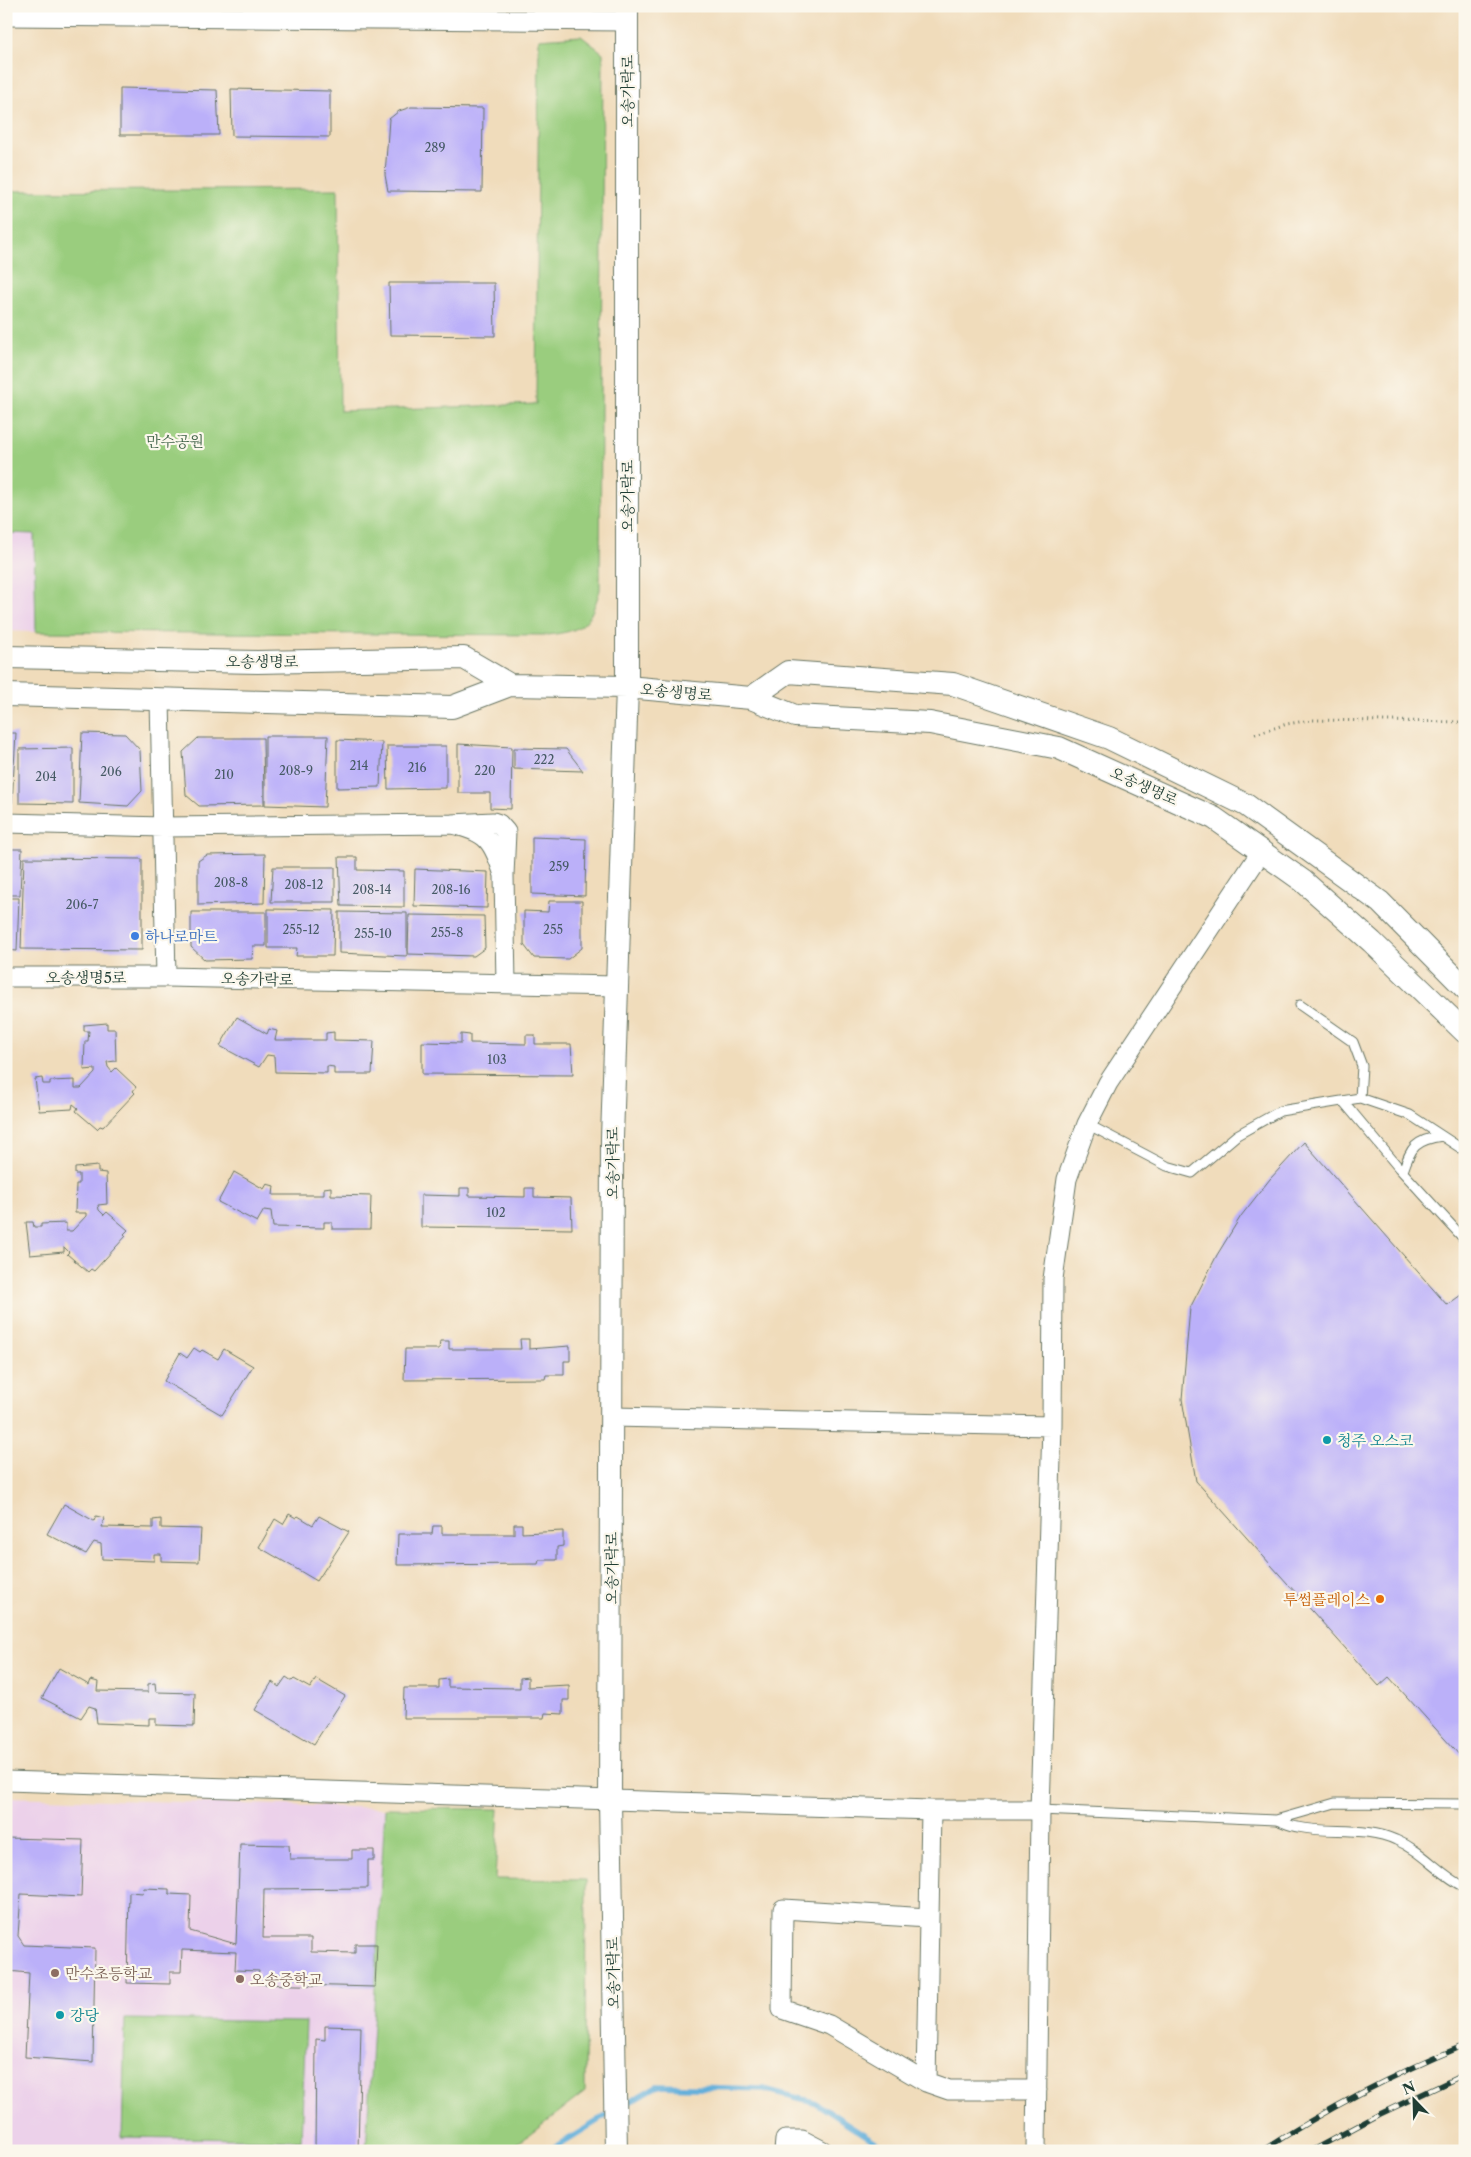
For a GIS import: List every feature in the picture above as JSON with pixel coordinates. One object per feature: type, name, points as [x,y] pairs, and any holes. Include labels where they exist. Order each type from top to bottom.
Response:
[{"type":"street","points":[[6,16],[627,14]]},
{"type":"street","name":"오송가락로","points":[[616,2151],[610,1800],[612,1138],[627,688],[627,14]]},
{"type":"street","name":"오송생명로","points":[[6,657],[257,662],[464,658],[510,685]]},
{"type":"street","name":"오송생명로","points":[[751,698],[788,672],[953,684],[1109,738],[1246,804],[1380,902],[1465,988]]},
{"type":"street","name":"오송생명로","points":[[6,695],[452,707],[510,685],[627,688],[751,698],[795,716],[930,723],[1059,748],[1214,818],[1303,881],[1372,942],[1465,1032]]},
{"type":"street","points":[[160,699],[166,977]]},
{"type":"street","points":[[6,823],[164,826],[452,824],[493,822],[504,828],[507,837],[504,875],[506,984]]},
{"type":"street","points":[[1036,2151],[1040,1810],[1052,1426],[1053,1279],[1067,1179],[1087,1124],[1108,1083],[1261,852]]},
{"type":"street","name":"오송생명5로","points":[[6,977],[166,977]]},
{"type":"street","name":"오송가락로","points":[[166,977],[618,986]]},
{"type":"street","points":[[612,1417],[1052,1426]]},
{"type":"street","points":[[6,1781],[931,1810],[1040,1810]]},
{"type":"street","points":[[926,2082],[931,1810]]},
{"type":"street","points":[[928,1918],[783,1909],[782,2008],[829,2025],[926,2082],[949,2090],[1037,2090]]},
{"type":"street","points":[[784,2151],[785,2140],[802,2140],[823,2151]]},
{"type":"lane","points":[[1300,1005],[1353,1042],[1362,1066],[1360,1098]]},
{"type":"lane","points":[[1087,1124],[1167,1166],[1192,1173],[1238,1135],[1280,1111],[1360,1098],[1410,1115],[1465,1152]]},
{"type":"lane","points":[[1344,1100],[1403,1171],[1465,1240]]},
{"type":"lane","points":[[1403,1171],[1410,1150],[1424,1138],[1442,1136]]},
{"type":"lane","points":[[1276,1820],[1334,1803],[1465,1804]]},
{"type":"lane","points":[[1040,1810],[1276,1820],[1298,1827],[1372,1833],[1396,1839],[1432,1862],[1452,1881],[1465,1888]]},
{"type":"path","points":[[1255,734],[1287,724],[1311,720],[1465,722]]},
{"type":"shaded area","points":[[6,533],[34,533],[36,632],[6,631]]},
{"type":"shaded area","name":"오송중학교","points":[[6,1797],[385,1808],[366,2151],[59,2151],[6,2145]]},
{"type":"green space","name":"만수공원","points":[[581,36],[603,53],[600,590],[588,619],[577,628],[547,635],[36,632],[34,534],[6,533],[6,191],[338,189],[340,411],[536,404],[539,39]]},
{"type":"green space","points":[[385,1808],[499,1809],[495,1879],[586,1880],[585,2092],[524,2139],[503,2151],[366,2151]]},
{"type":"green space","points":[[125,2019],[306,2022],[301,2140],[122,2137]]},
{"type":"building","points":[[120,88],[217,90],[219,135],[120,135]]},
{"type":"building","points":[[231,89],[330,91],[330,137],[232,136]]},
{"type":"building","points":[[411,107],[483,108],[482,192],[388,191],[385,175],[389,119],[399,111]]},
{"type":"building","points":[[389,283],[494,283],[495,336],[390,335]]},
{"type":"building","points":[[6,733],[16,733],[12,803],[6,803]]},
{"type":"building","points":[[82,733],[125,734],[140,750],[142,791],[128,806],[79,803]]},
{"type":"building","points":[[265,736],[328,736],[325,807],[265,805]]},
{"type":"building","points":[[198,738],[263,738],[264,805],[199,806],[186,795],[183,752]]},
{"type":"building","points":[[337,740],[382,742],[380,787],[337,788]]},
{"type":"building","points":[[458,744],[512,747],[511,809],[490,808],[490,793],[458,793]]},
{"type":"building","points":[[387,746],[446,746],[446,788],[388,789]]},
{"type":"building","points":[[73,748],[73,804],[19,803],[19,749]]},
{"type":"building","points":[[514,748],[566,749],[583,771],[514,769]]},
{"type":"building","points":[[532,837],[586,839],[585,896],[532,894]]},
{"type":"building","points":[[6,849],[22,849],[20,895],[6,895]]},
{"type":"building","points":[[265,854],[264,903],[198,905],[198,861],[207,855]]},
{"type":"building","points":[[339,857],[357,857],[357,870],[404,871],[404,907],[341,906]]},
{"type":"building","points":[[24,858],[142,859],[142,950],[21,949]]},
{"type":"building","points":[[273,867],[335,867],[335,902],[271,902]]},
{"type":"building","points":[[415,869],[488,872],[487,908],[414,906]]},
{"type":"building","points":[[6,898],[19,898],[17,951],[6,950]]},
{"type":"building","points":[[549,901],[582,901],[582,948],[568,959],[534,958],[524,945],[524,911],[548,912]]},
{"type":"building","points":[[268,909],[334,910],[333,956],[296,956],[297,948],[268,948]]},
{"type":"building","points":[[191,912],[266,912],[266,946],[253,946],[252,959],[205,960],[191,947]]},
{"type":"building","points":[[339,912],[407,913],[407,956],[339,953]]},
{"type":"building","points":[[409,915],[484,916],[485,948],[474,956],[408,954]]},
{"type":"building","points":[[237,1017],[267,1034],[269,1029],[277,1031],[275,1040],[326,1040],[326,1033],[334,1032],[334,1040],[374,1041],[372,1074],[334,1074],[334,1067],[327,1066],[327,1073],[275,1072],[274,1056],[267,1055],[259,1067],[220,1046]]},
{"type":"building","points":[[107,1023],[107,1029],[115,1029],[116,1061],[107,1062],[108,1067],[112,1072],[116,1068],[136,1087],[133,1091],[135,1093],[103,1127],[100,1126],[97,1129],[76,1111],[78,1108],[73,1104],[72,1109],[39,1111],[35,1079],[42,1078],[43,1084],[50,1084],[50,1081],[75,1080],[75,1088],[81,1088],[95,1073],[95,1069],[84,1070],[85,1041],[88,1041],[89,1031],[84,1031],[84,1025]]},
{"type":"building","points":[[461,1034],[470,1035],[470,1043],[526,1044],[526,1035],[535,1035],[535,1044],[571,1044],[573,1075],[422,1074],[422,1042],[461,1043]]},
{"type":"building","name":"청주 오스코","points":[[1304,1142],[1447,1305],[1461,1295],[1465,1299],[1465,1755],[1462,1758],[1389,1677],[1379,1686],[1196,1481],[1182,1399],[1190,1308],[1217,1255],[1241,1216],[1270,1179]]},
{"type":"building","points":[[98,1166],[98,1172],[106,1173],[107,1204],[98,1205],[99,1210],[104,1215],[107,1212],[128,1230],[124,1234],[126,1236],[94,1271],[91,1269],[88,1272],[67,1254],[69,1252],[64,1247],[64,1252],[30,1255],[26,1222],[33,1222],[34,1227],[41,1227],[41,1224],[66,1223],[66,1231],[72,1231],[86,1216],[86,1213],[75,1213],[76,1184],[79,1184],[79,1174],[75,1174],[75,1168]]},
{"type":"building","points":[[234,1172],[264,1189],[267,1184],[274,1186],[273,1195],[324,1195],[324,1188],[331,1187],[331,1195],[371,1196],[370,1229],[332,1229],[332,1222],[324,1222],[324,1228],[273,1227],[271,1211],[264,1210],[257,1222],[218,1202]]},
{"type":"building","points":[[460,1188],[469,1188],[469,1196],[525,1197],[525,1188],[534,1188],[534,1197],[571,1198],[572,1229],[421,1227],[421,1195],[460,1196]]},
{"type":"building","points":[[520,1339],[529,1339],[529,1349],[570,1346],[570,1361],[564,1361],[564,1375],[546,1375],[545,1379],[404,1380],[405,1349],[439,1349],[440,1341],[449,1341],[449,1349],[521,1349]]},
{"type":"building","points":[[194,1348],[200,1352],[202,1350],[218,1359],[224,1349],[253,1366],[222,1415],[164,1381],[180,1353],[187,1358]]},
{"type":"building","points":[[64,1504],[94,1521],[96,1516],[104,1518],[102,1527],[153,1528],[153,1520],[161,1519],[161,1528],[201,1529],[199,1562],[161,1561],[161,1554],[154,1554],[154,1561],[102,1559],[101,1544],[94,1542],[86,1554],[47,1534]]},
{"type":"building","points":[[289,1514],[296,1518],[298,1516],[313,1525],[319,1516],[349,1532],[317,1581],[259,1547],[275,1519],[283,1524]]},
{"type":"building","points":[[514,1524],[522,1524],[522,1533],[563,1531],[563,1546],[557,1547],[557,1560],[539,1560],[538,1564],[397,1565],[398,1534],[432,1534],[433,1526],[442,1526],[442,1534],[514,1534]]},
{"type":"building","points":[[59,1668],[89,1685],[91,1680],[98,1682],[97,1691],[148,1692],[148,1684],[155,1683],[156,1692],[195,1693],[194,1726],[156,1725],[156,1718],[149,1718],[149,1725],[97,1723],[95,1708],[89,1706],[81,1718],[42,1698]]},
{"type":"building","points":[[286,1677],[292,1681],[294,1679],[310,1688],[316,1679],[345,1696],[314,1744],[255,1710],[272,1682],[279,1687]]},
{"type":"building","points":[[528,1677],[528,1687],[569,1685],[569,1700],[563,1700],[563,1714],[545,1713],[544,1718],[403,1718],[404,1688],[439,1688],[439,1680],[448,1679],[448,1687],[520,1688],[520,1678]]},
{"type":"building","points":[[6,1838],[83,1840],[81,1897],[21,1894],[18,1936],[24,1945],[95,1948],[93,2062],[25,2057],[29,1973],[8,1971],[6,1975],[9,1894],[6,1894]]},
{"type":"building","points":[[240,1844],[289,1845],[290,1859],[352,1859],[352,1850],[374,1850],[374,1860],[368,1860],[368,1888],[264,1889],[263,1938],[311,1938],[311,1952],[355,1953],[355,1944],[377,1944],[375,1987],[257,1984],[259,1971],[235,1970],[236,1952],[182,1950],[181,1972],[170,1972],[170,1984],[127,1983],[129,1892],[143,1893],[144,1888],[169,1889],[169,1894],[191,1895],[190,1931],[236,1944]]},
{"type":"building","points":[[325,2026],[361,2027],[358,2151],[315,2151],[316,2039],[325,2040]]},
{"type":"waterway","points":[[621,2107],[657,2086],[764,2089],[814,2102],[890,2151]]},
{"type":"waterway","points":[[549,2151],[609,2114]]},
{"type":"railway","points":[[1262,2151],[1361,2093],[1465,2045]]},
{"type":"railway","points":[[1311,2151],[1380,2114],[1465,2074]]},
{"type":"place","name":"하나로마트","points":[[135,936]]},
{"type":"place","name":"청주 오스코","points":[[1327,1440]]},
{"type":"place","name":"투썸플레이스","points":[[1380,1599]]},
{"type":"place","name":"만수초등학교","points":[[55,1973]]},
{"type":"place","name":"오송중학교","points":[[240,1979]]},
{"type":"place","name":"강당","points":[[60,2015]]}]
